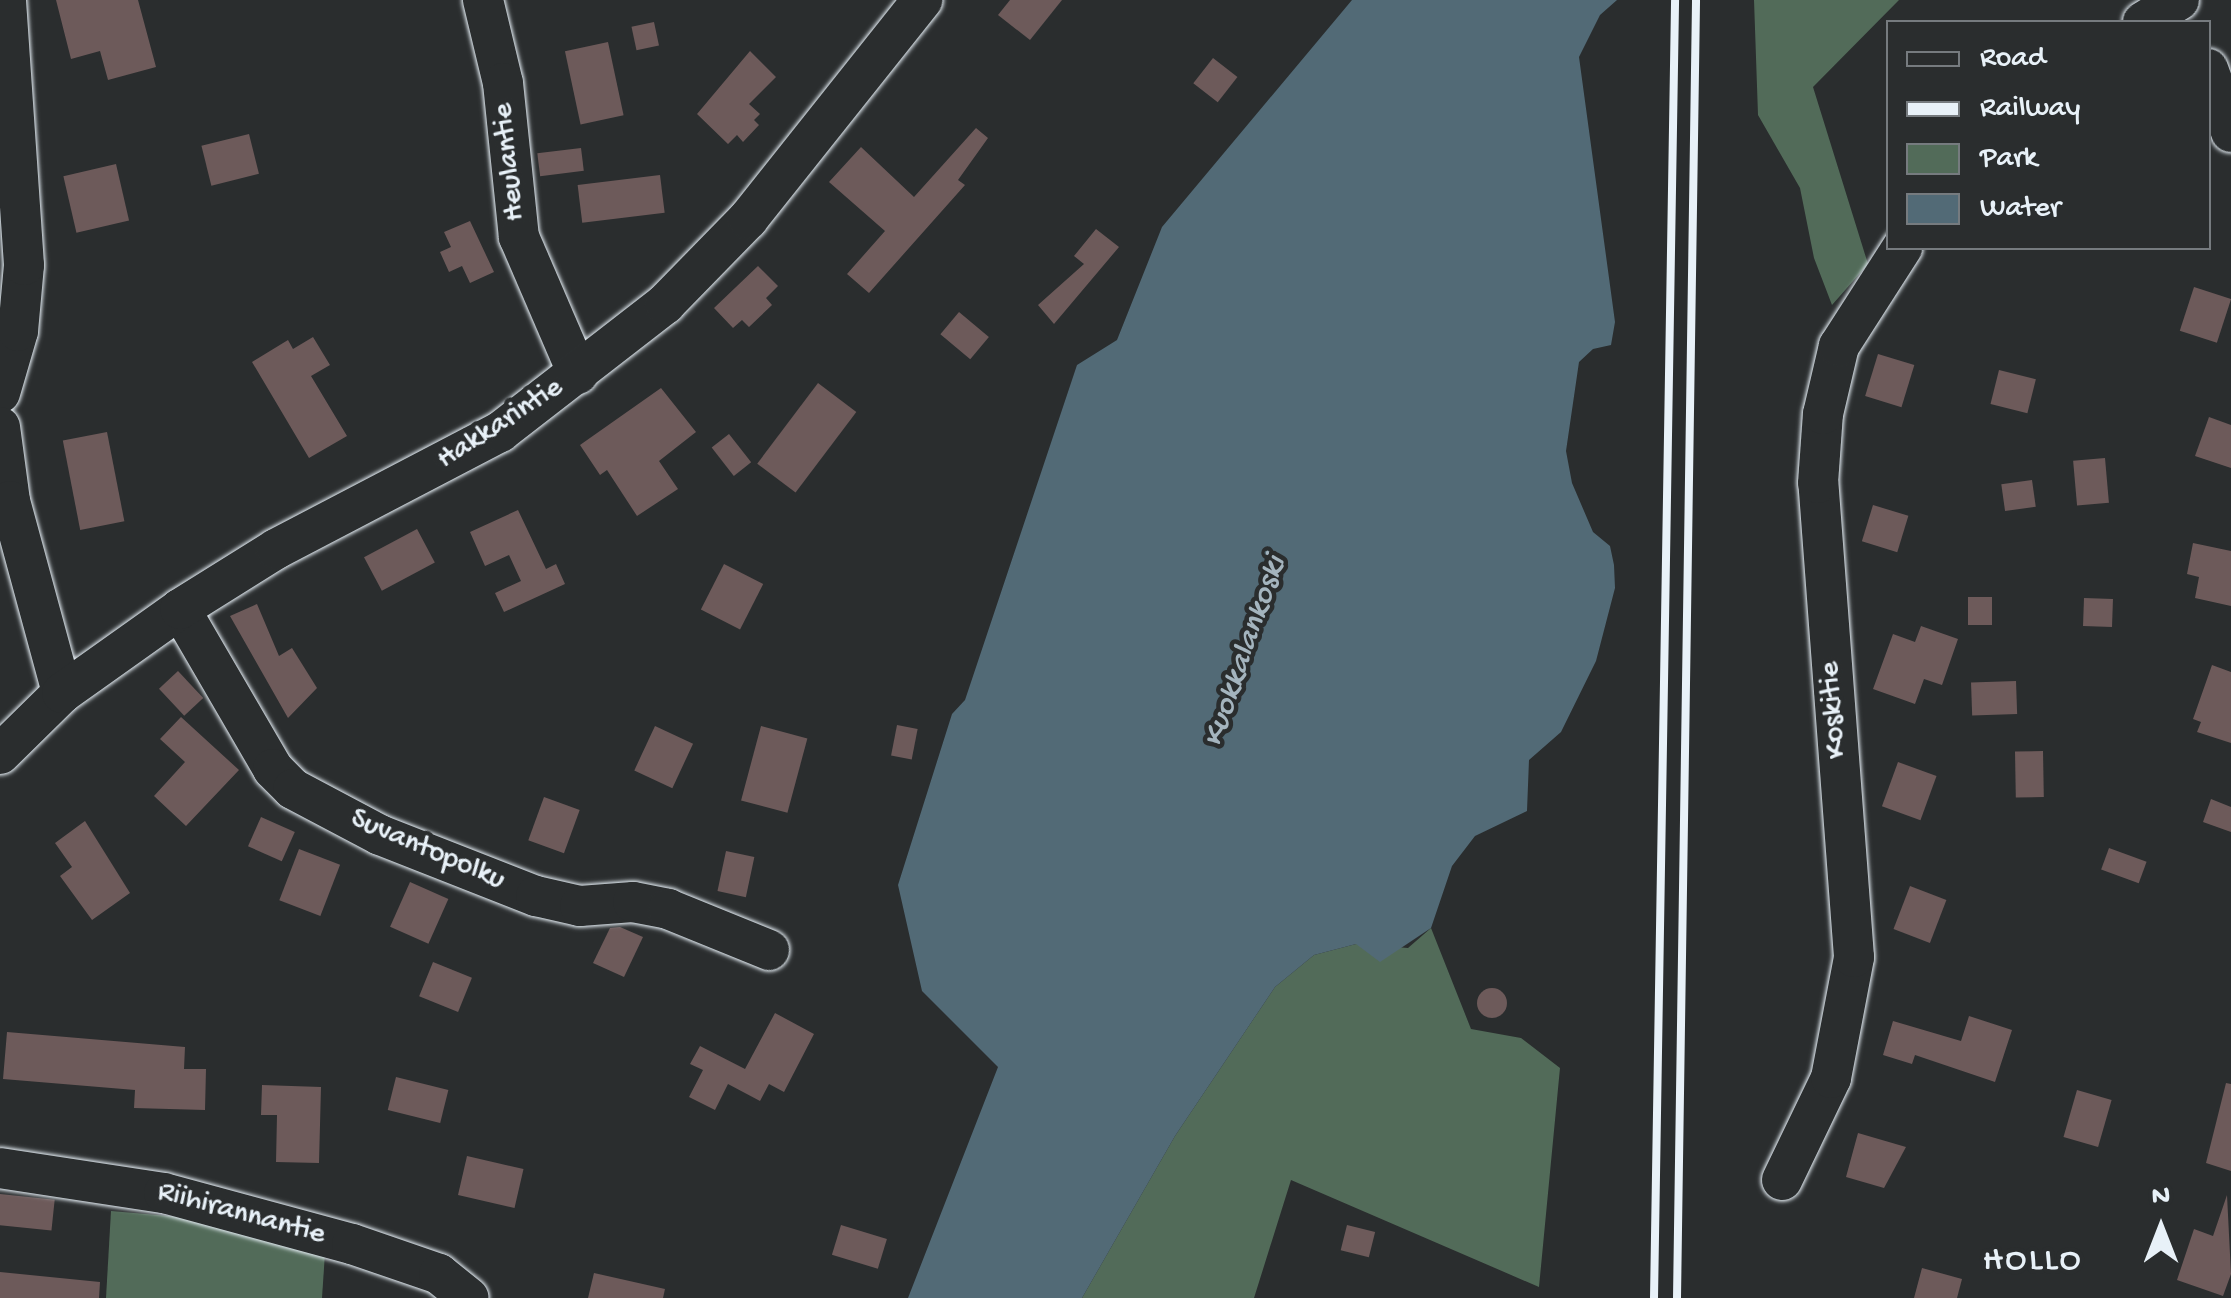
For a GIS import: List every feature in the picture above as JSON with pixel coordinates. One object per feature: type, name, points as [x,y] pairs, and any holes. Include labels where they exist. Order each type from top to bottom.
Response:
[{"type":"street","points":[[0,393],[18,331],[24,265],[6,0]]},
{"type":"street","name":"Heulantie","points":[[483,0],[503,83],[519,236],[578,374]]},
{"type":"street","name":"Hakkarintie","points":[[0,754],[62,692],[180,610],[276,549],[484,441],[578,374],[665,304],[748,218],[922,0]]},
{"type":"street","points":[[2146,20],[2181,0]]},
{"type":"street","points":[[2211,77],[2231,132]]},
{"type":"street","name":"Koskitie","points":[[1782,1180],[1831,1078],[1854,957],[1818,483],[1823,414],[1839,346],[1901,250]]},
{"type":"street","points":[[0,427],[10,501],[62,692]]},
{"type":"street","name":"Suvantopolku","points":[[180,610],[273,768],[293,789],[407,847],[536,896],[580,906],[633,902],[668,909],[769,950]]},
{"type":"street","name":"Riihirannantie","points":[[0,1168],[164,1193],[352,1244],[439,1274],[469,1298]]},
{"type":"green space","points":[[1754,0],[1899,0],[1813,87],[1868,264],[1832,305],[1814,258],[1800,188],[1758,115]]},
{"type":"green space","points":[[1431,928],[1471,1029],[1521,1038],[1560,1068],[1539,1287],[1291,1180],[1254,1298],[1082,1298],[1175,1136],[1275,987],[1314,955],[1356,944],[1408,948]]},
{"type":"green space","points":[[111,1211],[192,1218],[325,1253],[322,1298],[106,1298]]},
{"type":"water","name":"Kuokkalankoski","points":[[1352,0],[1617,0],[1600,15],[1579,57],[1615,322],[1611,345],[1593,349],[1579,362],[1566,451],[1572,483],[1593,532],[1610,546],[1614,565],[1615,588],[1596,661],[1561,732],[1529,760],[1527,811],[1475,836],[1452,866],[1431,928],[1380,962],[1356,944],[1314,955],[1275,987],[1175,1136],[1082,1298],[908,1298],[998,1067],[922,991],[898,885],[952,714],[965,700],[1077,365],[1117,340],[1162,227]]},
{"type":"building","points":[[56,0],[138,0],[156,67],[108,80],[100,51],[71,59]]},
{"type":"building","points":[[1010,0],[1062,0],[1030,40],[998,15]]},
{"type":"building","points":[[654,22],[659,45],[636,50],[632,27]]},
{"type":"building","points":[[608,42],[624,115],[581,125],[565,51]]},
{"type":"building","points":[[750,51],[776,77],[749,104],[760,114],[754,120],[759,125],[743,142],[737,135],[728,144],[697,114]]},
{"type":"building","points":[[1213,58],[1237,77],[1218,102],[1193,83]]},
{"type":"building","points":[[976,128],[988,138],[958,180],[965,185],[869,293],[847,274],[885,231],[829,182],[861,147],[914,197]]},
{"type":"building","points":[[249,134],[259,174],[211,186],[201,146]]},
{"type":"building","points":[[581,148],[584,171],[540,176],[537,153]]},
{"type":"building","points":[[116,164],[129,221],[76,233],[63,176]]},
{"type":"building","points":[[660,175],[665,213],[582,223],[578,185]]},
{"type":"building","points":[[470,221],[494,272],[470,283],[462,266],[449,272],[440,252],[451,247],[444,232]]},
{"type":"building","points":[[1096,229],[1119,247],[1054,324],[1038,305],[1084,264],[1074,256]]},
{"type":"building","points":[[758,266],[778,286],[766,298],[772,305],[749,327],[742,320],[733,328],[714,308]]},
{"type":"building","points":[[2194,287],[2231,299],[2217,343],[2180,331]]},
{"type":"building","points":[[959,312],[989,337],[970,359],[940,334]]},
{"type":"building","points":[[313,337],[330,365],[311,376],[347,436],[309,458],[252,362],[288,340],[293,349]]},
{"type":"building","points":[[1878,354],[1914,365],[1901,407],[1865,396]]},
{"type":"building","points":[[1999,370],[2036,379],[2027,413],[1991,404]]},
{"type":"building","points":[[818,383],[856,412],[796,493],[757,464]]},
{"type":"building","points":[[661,388],[696,432],[659,461],[678,489],[637,516],[607,470],[600,475],[580,445]]},
{"type":"building","points":[[2209,417],[2231,425],[2231,468],[2195,456]]},
{"type":"building","points":[[107,432],[124,521],[80,530],[63,441]]},
{"type":"building","points":[[729,434],[751,462],[734,476],[712,448]]},
{"type":"building","points":[[2105,458],[2109,503],[2077,506],[2073,461]]},
{"type":"building","points":[[2032,480],[2036,507],[2005,511],[2001,484]]},
{"type":"building","points":[[1873,505],[1908,516],[1897,552],[1862,541]]},
{"type":"building","points":[[518,510],[546,569],[556,564],[565,584],[504,612],[495,593],[521,581],[509,555],[485,566],[470,532]]},
{"type":"building","points":[[417,529],[435,563],[382,591],[364,557]]},
{"type":"building","points":[[2193,543],[2231,551],[2231,606],[2195,598],[2199,577],[2187,574]]},
{"type":"building","points":[[724,564],[763,584],[740,629],[701,609]]},
{"type":"building","points":[[1968,597],[1992,597],[1992,625],[1968,625]]},
{"type":"building","points":[[2084,598],[2113,599],[2112,627],[2083,626]]},
{"type":"building","points":[[257,604],[279,656],[292,648],[317,688],[288,718],[230,616]]},
{"type":"building","points":[[1921,626],[1958,639],[1942,685],[1924,679],[1915,704],[1873,689],[1893,634],[1915,642]]},
{"type":"building","points":[[2212,665],[2231,672],[2231,743],[2197,732],[2201,722],[2193,719]]},
{"type":"building","points":[[178,671],[203,698],[184,716],[159,689]]},
{"type":"building","points":[[2016,681],[2017,714],[1972,716],[1971,683]]},
{"type":"building","points":[[181,717],[239,770],[186,826],[154,796],[185,762],[160,739]]},
{"type":"building","points":[[897,725],[918,729],[912,759],[891,755]]},
{"type":"building","points":[[655,726],[693,744],[672,788],[634,770]]},
{"type":"building","points":[[761,726],[807,738],[787,813],[741,800]]},
{"type":"building","points":[[2015,751],[2043,751],[2044,797],[2016,797]]},
{"type":"building","points":[[1898,762],[1937,776],[1920,820],[1882,806]]},
{"type":"building","points":[[544,797],[580,810],[564,853],[528,840]]},
{"type":"building","points":[[2211,799],[2231,807],[2231,832],[2203,822]]},
{"type":"building","points":[[261,817],[295,832],[282,861],[248,846]]},
{"type":"building","points":[[85,821],[130,893],[92,920],[60,876],[72,867],[55,843]]},
{"type":"building","points":[[2109,848],[2147,862],[2139,883],[2101,870]]},
{"type":"building","points":[[299,849],[340,865],[320,916],[279,900]]},
{"type":"building","points":[[726,851],[754,857],[746,897],[717,891]]},
{"type":"building","points":[[410,882],[448,899],[428,944],[390,927]]},
{"type":"building","points":[[1910,886],[1946,900],[1930,943],[1894,929]]},
{"type":"building","points":[[620,927],[643,937],[624,977],[593,963],[610,928]]},
{"type":"building","points":[[433,962],[472,978],[458,1012],[419,996]]},
{"type":"building","points":[[1492,988],[1503,992],[1507,1003],[1503,1014],[1492,1018],[1481,1014],[1477,1003],[1481,992]]},
{"type":"building","points":[[775,1013],[814,1034],[784,1092],[769,1084],[760,1101],[728,1084],[715,1110],[689,1097],[703,1070],[690,1064],[700,1046],[745,1069]]},
{"type":"building","points":[[1969,1016],[2012,1030],[1995,1082],[1915,1055],[1912,1064],[1883,1055],[1893,1021],[1961,1041]]},
{"type":"building","points":[[7,1032],[185,1047],[184,1069],[206,1069],[205,1110],[134,1108],[135,1090],[3,1079]]},
{"type":"building","points":[[396,1077],[448,1090],[440,1123],[388,1110]]},
{"type":"building","points":[[2226,1083],[2231,1084],[2231,1171],[2206,1163]]},
{"type":"building","points":[[262,1085],[321,1087],[319,1163],[276,1162],[277,1115],[261,1115]]},
{"type":"building","points":[[2077,1090],[2112,1100],[2098,1147],[2063,1137]]},
{"type":"building","points":[[1858,1133],[1906,1147],[1884,1188],[1846,1177]]},
{"type":"building","points":[[467,1156],[524,1169],[515,1208],[458,1195]]},
{"type":"building","points":[[0,1194],[55,1200],[51,1231],[0,1225]]},
{"type":"building","points":[[2227,1195],[2231,1274],[2223,1296],[2177,1280],[2194,1229],[2213,1236]]},
{"type":"building","points":[[841,1225],[887,1239],[878,1269],[832,1255]]},
{"type":"building","points":[[1347,1225],[1375,1232],[1369,1257],[1341,1250]]},
{"type":"building","points":[[1922,1268],[1962,1279],[1957,1298],[1914,1298]]},
{"type":"building","points":[[0,1272],[100,1282],[99,1298],[0,1298]]},
{"type":"building","points":[[594,1273],[665,1289],[663,1298],[588,1298]]},
{"type":"railway","points":[[1654,1298],[1675,0]]},
{"type":"railway","points":[[1677,1298],[1696,0]]},
{"type":"district","name":"HOLLO","points":[[2033,1262]]}]
